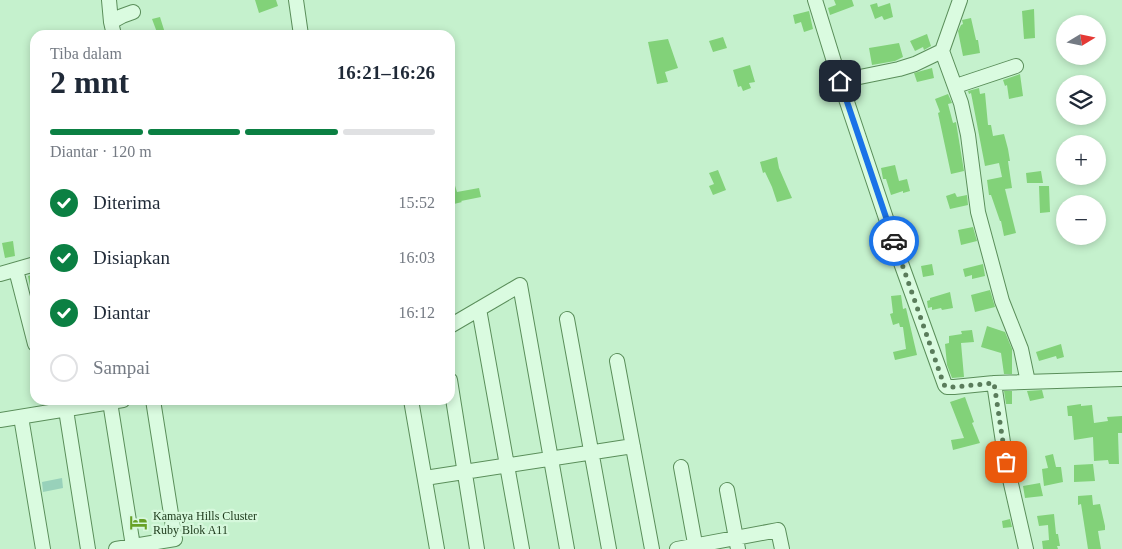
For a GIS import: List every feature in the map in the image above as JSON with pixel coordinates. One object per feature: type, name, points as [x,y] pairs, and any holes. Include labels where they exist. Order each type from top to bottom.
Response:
[{"type":"street","points":[[109,0],[112,29]]},
{"type":"street","points":[[296,0],[300,30]]},
{"type":"street","points":[[814,0],[944,385],[954,387],[994,383],[1122,379]]},
{"type":"street","points":[[960,0],[942,51],[962,103],[978,212],[1002,301],[1021,349],[1028,382]]},
{"type":"street","points":[[112,29],[122,16],[133,12]]},
{"type":"street","points":[[840,81],[899,69],[915,64],[942,51]]},
{"type":"street","points":[[956,86],[1016,66]]},
{"type":"street","points":[[0,274],[30,266]]},
{"type":"street","points":[[16,270],[30,325]]},
{"type":"street","points":[[455,323],[520,285],[567,549]]},
{"type":"street","points":[[479,310],[522,549]]},
{"type":"street","points":[[567,319],[609,549]]},
{"type":"street","points":[[618,361],[652,549]]},
{"type":"street","points":[[994,383],[1006,462],[1026,549]]},
{"type":"street","points":[[0,420],[94,405]]},
{"type":"street","points":[[116,405],[133,546]]},
{"type":"street","points":[[116,549],[175,539],[154,405]]},
{"type":"street","points":[[412,405],[437,549]]},
{"type":"street","points":[[454,405],[477,549]]},
{"type":"street","points":[[66,410],[88,549]]},
{"type":"street","points":[[21,417],[44,549]]},
{"type":"street","points":[[425,478],[633,446]]},
{"type":"street","points":[[681,467],[695,547]]},
{"type":"street","points":[[727,490],[737,544]]},
{"type":"street","points":[[677,549],[737,544],[778,530],[782,549]]},
{"type":"green space","points":[[62,478],[63,488],[43,492],[42,482]]},
{"type":"building","points":[[255,0],[276,0],[278,6],[259,13]]},
{"type":"building","points":[[834,0],[852,0],[854,6],[830,15],[828,8],[836,5]]},
{"type":"building","points":[[877,3],[878,7],[890,3],[893,17],[884,20],[882,16],[875,19],[870,5]]},
{"type":"building","points":[[1034,9],[1035,38],[1024,39],[1022,11]]},
{"type":"building","points":[[809,11],[813,29],[804,32],[801,22],[795,24],[793,15]]},
{"type":"building","points":[[160,17],[164,30],[156,30],[152,19]]},
{"type":"building","points":[[971,18],[980,53],[963,56],[958,31],[963,24],[962,20]]},
{"type":"building","points":[[927,34],[931,46],[924,50],[923,47],[915,51],[910,41]]},
{"type":"building","points":[[723,37],[727,48],[713,52],[709,41]]},
{"type":"building","points":[[668,39],[678,68],[665,72],[668,82],[657,84],[648,42]]},
{"type":"building","points":[[899,43],[903,57],[895,61],[872,65],[869,48]]},
{"type":"building","points":[[750,65],[755,82],[749,83],[751,88],[743,91],[741,86],[738,87],[733,70]]},
{"type":"building","points":[[932,68],[934,78],[917,82],[914,73]]},
{"type":"building","points":[[1020,74],[1023,96],[1009,99],[1007,85],[1005,86],[1003,80]]},
{"type":"building","points":[[979,88],[980,94],[985,93],[988,125],[991,125],[993,136],[1004,134],[1008,149],[1012,188],[1005,189],[1016,233],[1004,236],[1001,221],[991,195],[989,195],[987,180],[1002,177],[999,163],[985,166],[971,93],[969,94],[968,91]]},
{"type":"building","points":[[948,94],[952,103],[948,104],[953,123],[956,122],[964,171],[951,174],[938,113],[940,112],[935,99]]},
{"type":"building","points":[[777,157],[779,168],[792,198],[777,202],[765,172],[763,173],[760,162]]},
{"type":"building","points":[[895,165],[899,181],[907,179],[910,191],[891,195],[886,179],[883,179],[881,168]]},
{"type":"building","points":[[718,170],[726,190],[713,195],[709,186],[714,184],[709,173]]},
{"type":"building","points":[[1041,171],[1043,183],[1027,183],[1026,173]]},
{"type":"building","points":[[455,186],[457,192],[479,188],[481,197],[455,204]]},
{"type":"building","points":[[1039,186],[1049,186],[1050,212],[1040,213]]},
{"type":"building","points":[[955,193],[957,197],[967,195],[968,205],[950,209],[946,196]]},
{"type":"building","points":[[973,227],[977,241],[961,245],[958,230]]},
{"type":"building","points":[[13,241],[15,256],[5,258],[2,243]]},
{"type":"building","points":[[883,244],[885,253],[876,255],[874,246]]},
{"type":"building","points":[[932,264],[934,275],[923,277],[921,266]]},
{"type":"building","points":[[983,264],[985,276],[972,279],[972,275],[965,277],[963,269]]},
{"type":"building","points":[[990,290],[995,307],[975,312],[971,295]]},
{"type":"building","points":[[950,292],[953,308],[932,310],[932,307],[928,308],[927,301],[930,298]]},
{"type":"building","points":[[901,295],[903,309],[906,308],[917,355],[895,360],[893,352],[906,349],[903,327],[900,327],[899,323],[893,325],[890,314],[893,313],[891,296]]},
{"type":"building","points":[[987,326],[1005,332],[1012,349],[1012,374],[1004,374],[1001,353],[981,347]]},
{"type":"building","points":[[972,330],[974,342],[961,343],[964,377],[952,378],[947,365],[945,344],[949,343],[949,336],[962,334],[961,331]]},
{"type":"building","points":[[1061,344],[1064,357],[1057,359],[1056,356],[1039,361],[1036,352]]},
{"type":"building","points":[[1042,390],[1044,398],[1030,401],[1027,391]]},
{"type":"building","points":[[1004,391],[1012,391],[1012,404],[1006,404]]},
{"type":"building","points":[[965,397],[980,443],[953,450],[951,440],[964,438],[950,402]]},
{"type":"building","points":[[1081,404],[1081,406],[1092,405],[1094,423],[1108,421],[1107,417],[1122,416],[1122,433],[1118,433],[1119,464],[1109,464],[1108,460],[1094,461],[1093,437],[1074,440],[1072,416],[1068,416],[1067,406]]},
{"type":"building","points":[[1053,454],[1056,467],[1061,467],[1063,482],[1044,486],[1042,469],[1048,468],[1045,456]]},
{"type":"building","points":[[1093,464],[1095,481],[1074,482],[1074,465]]},
{"type":"building","points":[[1040,483],[1043,496],[1025,498],[1023,486]]},
{"type":"building","points":[[1092,495],[1093,505],[1100,504],[1105,526],[1105,530],[1098,531],[1101,549],[1088,549],[1081,504],[1078,505],[1078,496]]},
{"type":"building","points":[[1054,514],[1056,534],[1058,534],[1060,546],[1057,546],[1058,549],[1043,549],[1042,541],[1049,540],[1048,525],[1039,526],[1037,516]]},
{"type":"building","points":[[1010,519],[1012,527],[1003,528],[1002,521]]},
{"type":"way so far","points":[[894,241],[944,385],[954,387],[994,383],[1006,462]]},
{"type":"place","name":"Kamaya Hills Cluster Ruby Blok A11","points":[[139,523]]},
{"type":"route","points":[[840,81],[894,241]]}]
